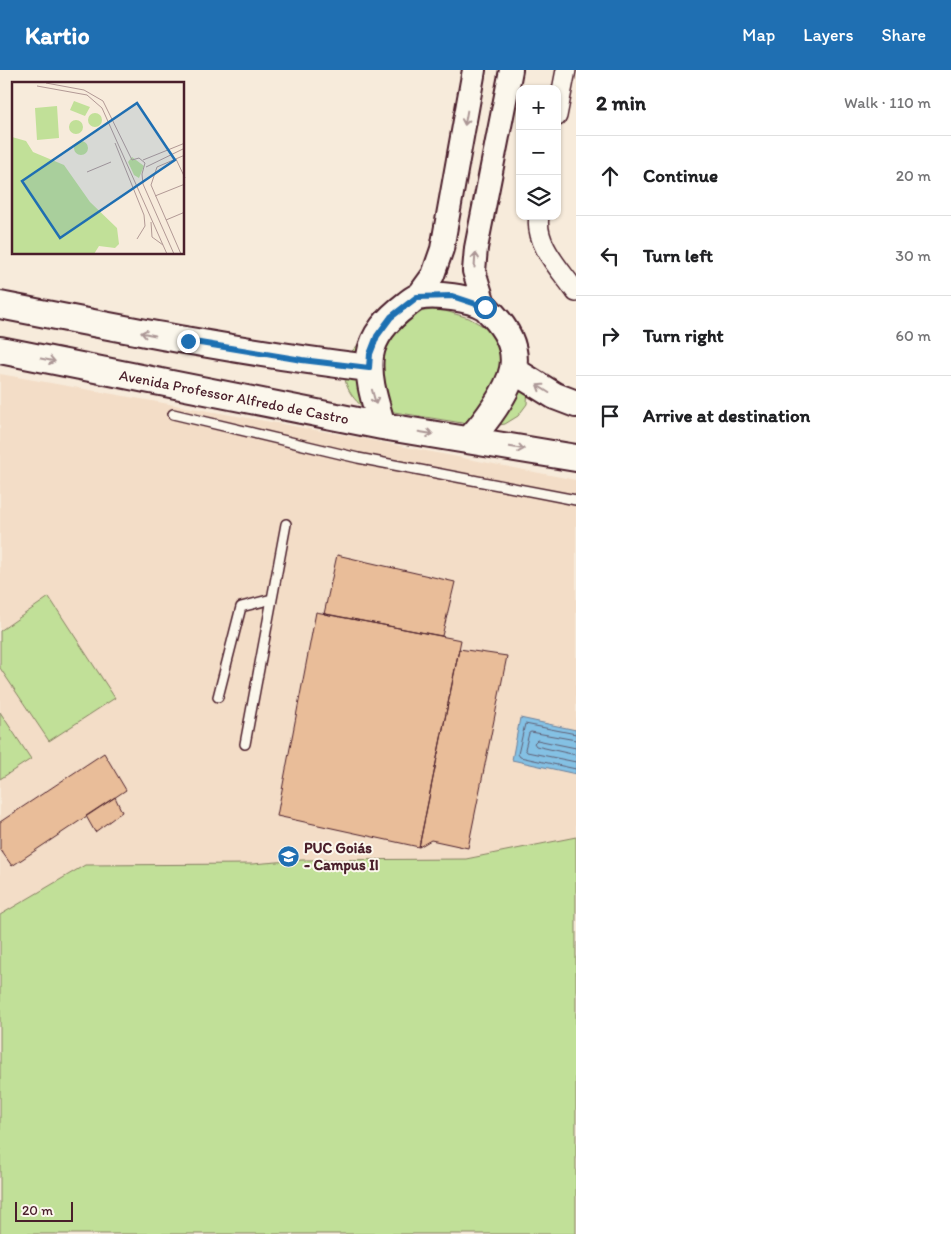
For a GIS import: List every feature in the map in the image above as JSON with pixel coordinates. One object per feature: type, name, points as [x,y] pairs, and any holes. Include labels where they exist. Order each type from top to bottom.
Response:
[{"type":"main road","points":[[382,426],[371,386],[369,368],[370,354],[377,336],[391,317],[417,297],[452,296],[485,307],[504,328],[513,348],[513,370],[488,417],[469,440]]},
{"type":"main road","points":[[0,305],[188,341],[302,360],[369,368]]},
{"type":"main road","name":"Avenida Professor Alfredo de Castro","points":[[0,350],[382,426],[576,458]]},
{"type":"main road","points":[[513,370],[555,396],[576,404]]},
{"type":"street","points":[[417,297],[433,275],[442,249],[474,70]]},
{"type":"street","points":[[485,307],[474,271],[476,248],[511,70]]},
{"type":"street","points":[[561,96],[566,70]]},
{"type":"street","points":[[538,222],[545,248],[576,292]]},
{"type":"lane","points":[[173,414],[358,458],[576,500]]},
{"type":"lane","points":[[245,744],[286,524]]},
{"type":"lane","points":[[218,697],[241,607],[272,599]]},
{"type":"shaded area","name":"PUC Goiás - Campus II","points":[[0,374],[349,436],[576,480],[576,1234],[0,1234]]},
{"type":"green space","points":[[432,310],[445,311],[469,318],[495,333],[528,386],[527,404],[518,416],[505,424],[487,427],[363,407],[352,395],[344,373],[348,357],[356,346],[403,317]]},
{"type":"green space","points":[[49,597],[115,698],[49,741],[0,668],[0,631]]},
{"type":"green space","points":[[0,712],[31,759],[0,779]]},
{"type":"green space","points":[[576,837],[576,1234],[0,1234],[0,915],[85,865],[252,864],[302,860],[466,859]]},
{"type":"water","points":[[520,718],[576,730],[576,774],[512,760]]},
{"type":"building","points":[[337,555],[455,582],[442,636],[324,614]]},
{"type":"building","points":[[316,612],[461,640],[419,847],[277,816]]},
{"type":"building","points":[[459,649],[507,656],[468,848],[431,840],[419,847]]},
{"type":"building","points":[[104,753],[126,790],[12,866],[0,849],[0,822]]},
{"type":"building","points":[[115,797],[122,812],[95,832],[86,816]]},
{"type":"place","name":"PUC Goiás - Campus II","points":[[288,857]]},
{"type":"route","points":[[188,341],[302,360],[369,368],[370,354],[377,336],[391,317],[417,297],[452,296],[485,307]]}]
